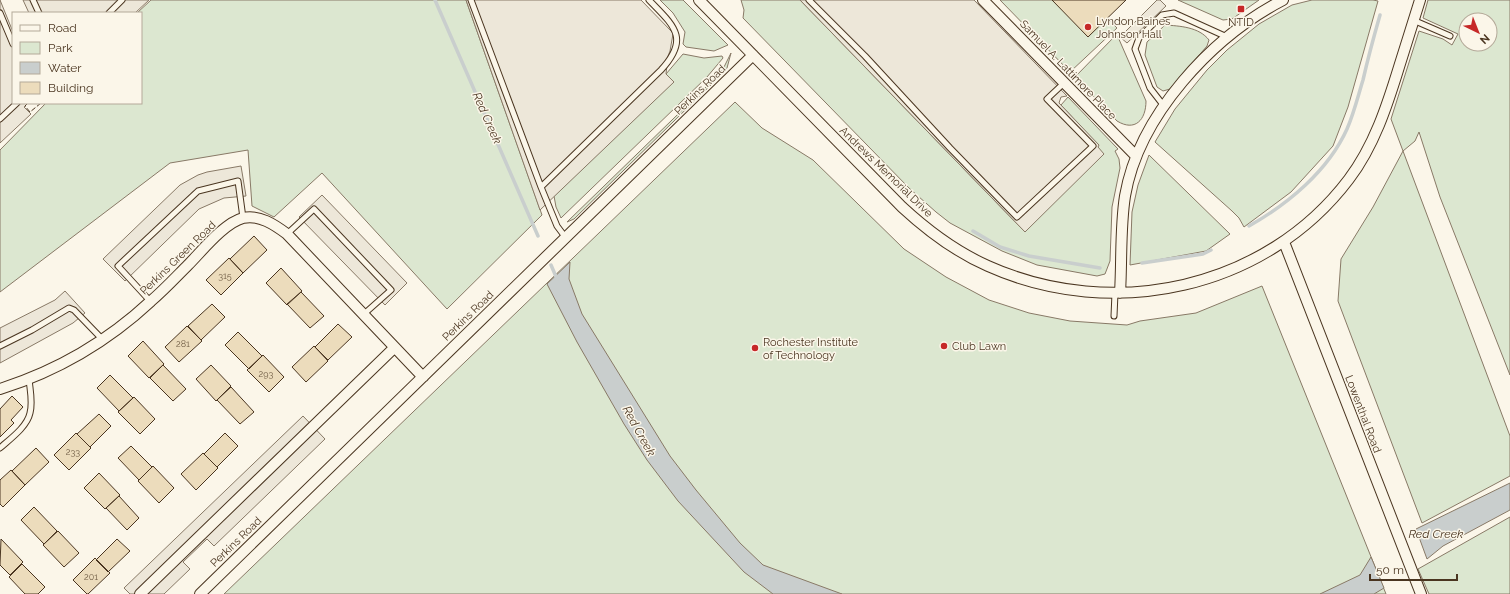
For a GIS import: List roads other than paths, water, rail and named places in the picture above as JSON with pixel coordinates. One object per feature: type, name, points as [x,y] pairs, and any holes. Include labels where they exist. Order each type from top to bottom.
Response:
[{"type":"street","name":"Andrews Memorial Drive","points":[[699,0],[902,207],[917,221],[946,243],[987,266],[1032,282],[1072,290],[1118,293],[1168,289],[1202,280],[1237,267],[1284,242],[1326,207],[1350,178],[1376,132],[1385,109],[1413,20],[1417,1]]},
{"type":"street","name":"Samuel A. Lattimore Place","points":[[984,0],[1136,156]]},
{"type":"street","points":[[1118,293],[1122,220],[1125,195],[1136,156],[1146,136],[1164,106],[1191,72],[1227,37],[1248,21],[1283,0]]},
{"type":"street","name":"Perkins Road","points":[[200,594],[753,56]]},
{"type":"street","points":[[243,218],[256,218],[274,225],[287,234],[423,377]]},
{"type":"street","name":"Perkins Green Road","points":[[0,389],[60,366],[102,340],[151,302],[220,232],[243,218]]},
{"type":"street","name":"Lowenthal Road","points":[[1284,242],[1421,594]]},
{"type":"street","points":[[140,594],[394,348]]},
{"type":"lane","points":[[33,0],[39,12]]},
{"type":"lane","points":[[110,12],[122,0]]},
{"type":"lane","points":[[471,0],[551,213],[557,226],[566,238]]},
{"type":"lane","points":[[541,187],[672,58],[676,40],[674,27],[649,0]]},
{"type":"lane","points":[[809,0],[865,56],[950,148],[1017,217],[1093,146],[1047,100],[1064,83]]},
{"type":"lane","points":[[0,13],[12,42]]},
{"type":"lane","points":[[1164,106],[1150,88],[1135,49],[1139,38],[1162,15],[1174,13],[1227,37]]},
{"type":"lane","points":[[1413,20],[1450,36]]},
{"type":"lane","points":[[0,119],[16,104]]},
{"type":"lane","points":[[151,302],[118,266],[198,191],[238,181],[243,218]]},
{"type":"lane","points":[[287,234],[314,209],[391,290],[364,314]]},
{"type":"lane","points":[[1114,316],[1118,293]]},
{"type":"lane","points":[[0,346],[32,330],[70,308],[74,310],[102,340]]},
{"type":"lane","points":[[0,448],[22,428],[30,414],[32,402],[29,379]]},
{"type":"water","points":[[570,262],[569,279],[582,314],[670,456],[696,490],[740,543],[763,565],[842,594],[773,594],[744,572],[678,501],[647,460],[624,424],[577,342],[547,284]]},
{"type":"water","name":"Red Creek","points":[[1510,483],[1510,510],[1443,546],[1427,559],[1416,529]]},
{"type":"water","points":[[1371,557],[1384,588],[1374,594],[1320,594],[1360,575]]},
{"type":"waterway","name":"Red Creek","points":[[435,0],[538,236]]},
{"type":"waterway","points":[[1249,226],[1292,197],[1306,185],[1329,159],[1339,144],[1354,111],[1380,15]]},
{"type":"waterway","points":[[973,231],[1000,247],[1029,256],[1100,268]]},
{"type":"waterway","points":[[1142,263],[1203,254],[1211,250]]},
{"type":"waterway","name":"Red Creek","points":[[551,265],[557,279]]},
{"type":"place","name":"NTID","points":[[1241,9]]},
{"type":"place","name":"Lyndon Baines Johnson Hall","points":[[1088,27]]},
{"type":"place","name":"Club Lawn","points":[[944,346]]},
{"type":"place","name":"Rochester Institute of Technology","points":[[755,348]]}]
